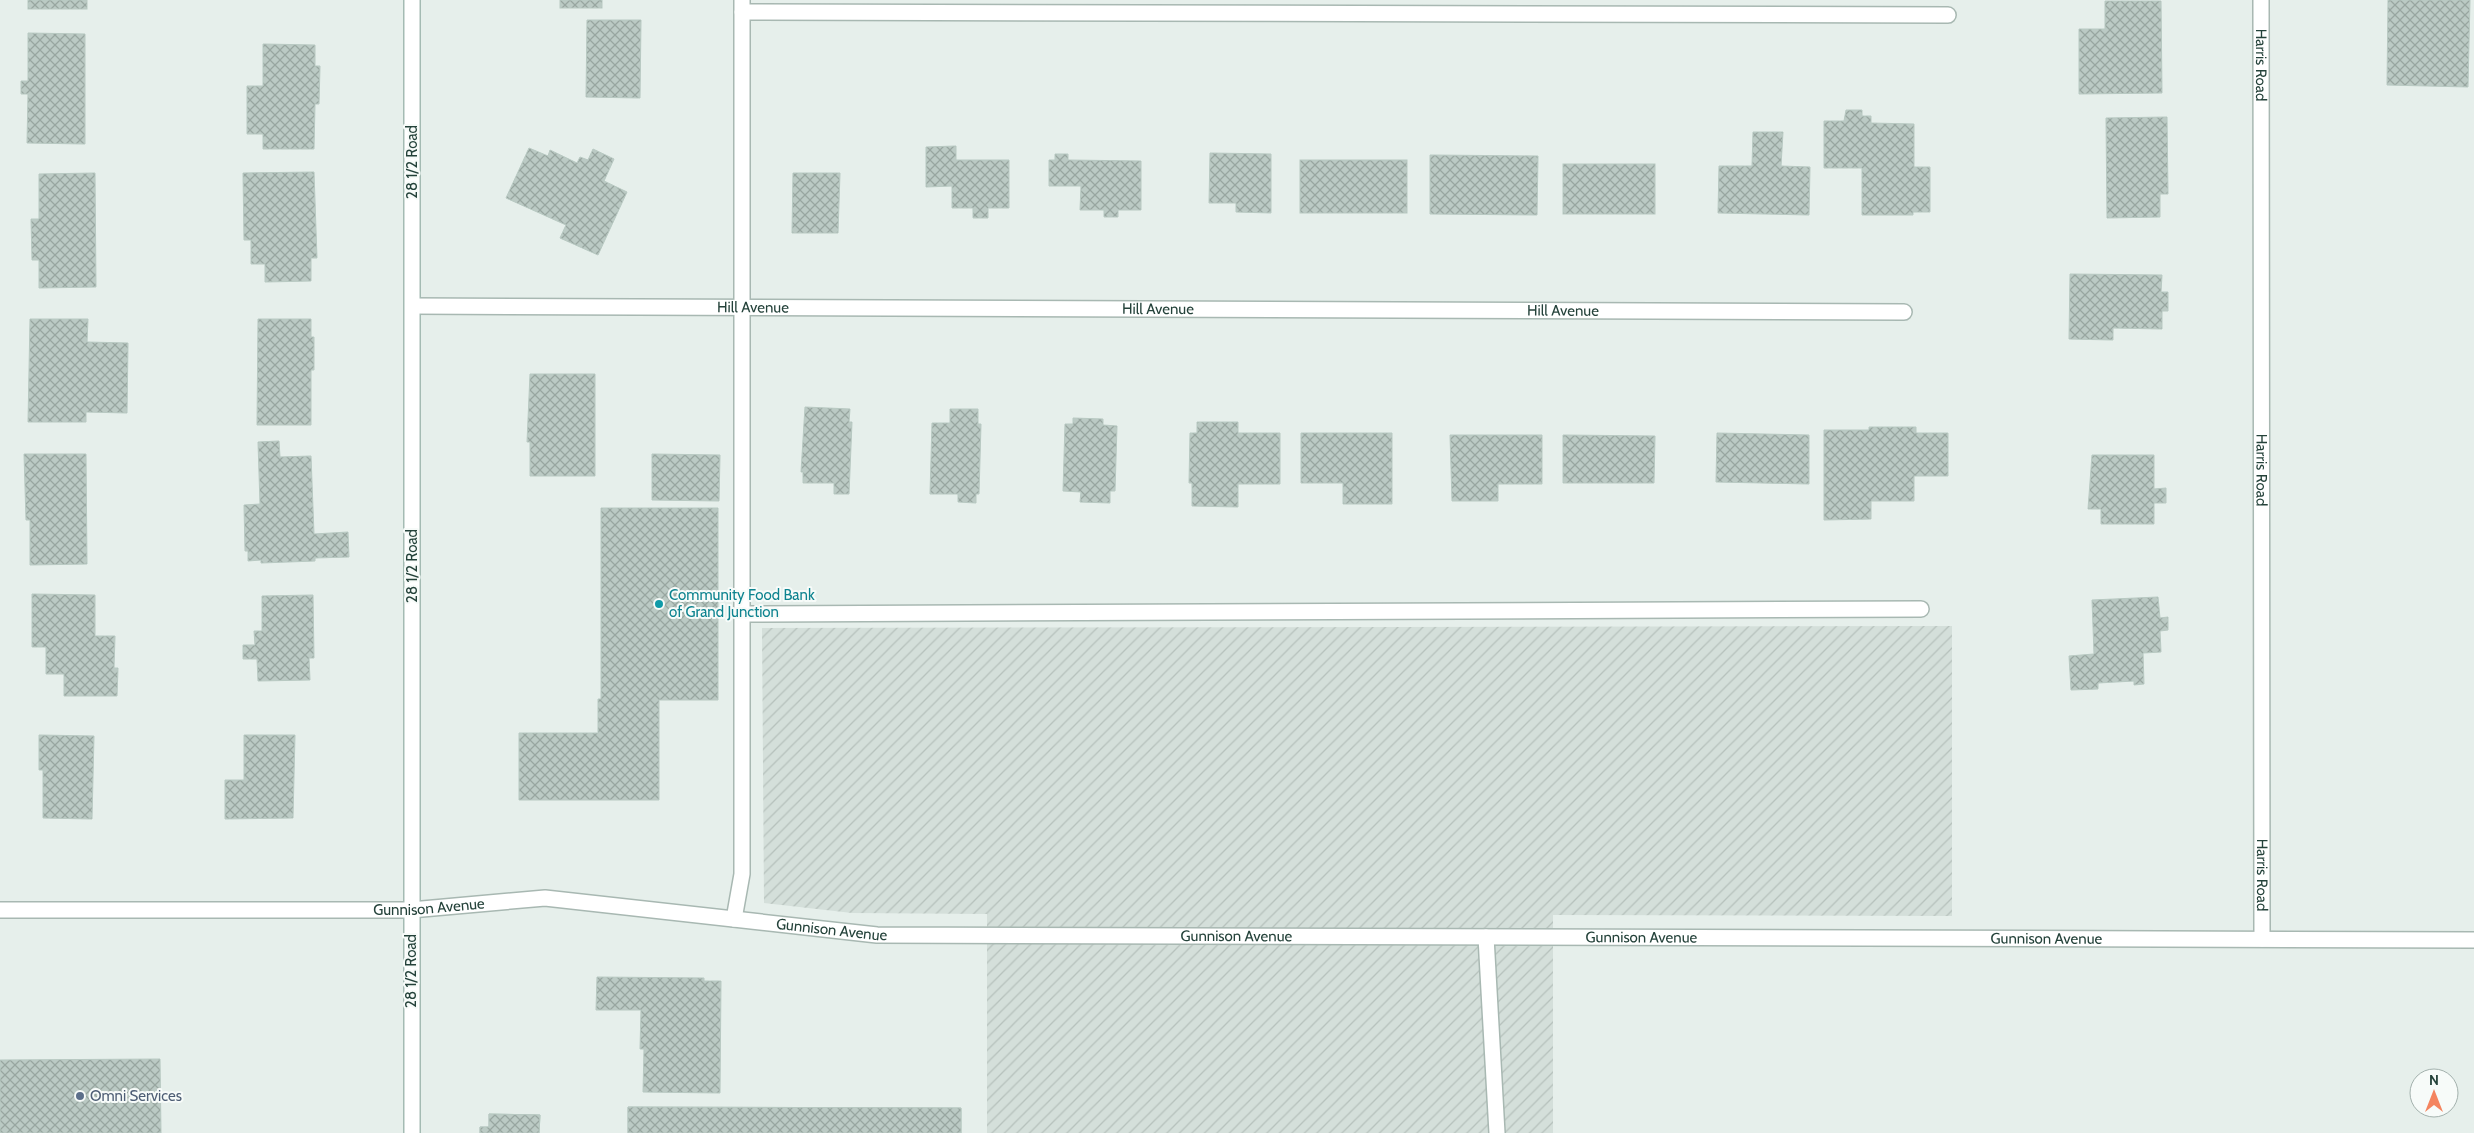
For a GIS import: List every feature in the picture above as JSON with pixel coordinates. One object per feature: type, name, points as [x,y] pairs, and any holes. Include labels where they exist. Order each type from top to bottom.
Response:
[{"type":"street","name":"28 1/2 Road","points":[[412,0],[412,1133]]},
{"type":"street","name":"Harris Road","points":[[2261,0],[2262,939]]},
{"type":"street","points":[[734,919],[742,874],[742,6],[1948,16]]},
{"type":"street","name":"Hill Avenue","points":[[413,306],[1904,312]]},
{"type":"street","points":[[742,614],[1921,609]]},
{"type":"street","name":"Gunnison Avenue","points":[[0,910],[411,910],[544,898],[877,935],[2474,940]]},
{"type":"street","points":[[1486,937],[1497,1133]]},
{"type":"shaded area","points":[[1952,626],[1952,916],[1553,915],[1553,1133],[987,1133],[987,914],[852,913],[764,903],[762,628]]},
{"type":"building","points":[[28,0],[87,0],[87,9],[28,9]]},
{"type":"building","points":[[560,0],[602,0],[602,8],[560,8]]},
{"type":"building","points":[[2388,0],[2470,0],[2468,87],[2387,85]]},
{"type":"building","points":[[2105,1],[2161,1],[2162,93],[2079,94],[2079,29],[2105,29]]},
{"type":"building","points":[[587,20],[641,20],[640,98],[586,97]]},
{"type":"building","points":[[28,33],[85,34],[85,144],[27,143],[28,94],[21,94],[21,81],[28,81]]},
{"type":"building","points":[[263,44],[315,45],[315,66],[320,66],[319,104],[315,104],[314,149],[263,149],[263,134],[247,134],[247,86],[263,86]]},
{"type":"building","points":[[1846,110],[1862,110],[1862,116],[1871,116],[1871,123],[1914,124],[1914,167],[1930,167],[1930,212],[1913,212],[1913,215],[1862,215],[1862,168],[1824,168],[1824,121],[1844,121]]},
{"type":"building","points":[[2167,117],[2168,194],[2160,194],[2160,217],[2107,218],[2106,118]]},
{"type":"building","points":[[1753,132],[1783,132],[1781,166],[1810,167],[1809,215],[1718,213],[1719,166],[1752,166]]},
{"type":"building","points":[[956,146],[956,160],[1009,160],[1009,208],[988,208],[988,218],[973,218],[973,208],[952,208],[952,186],[926,187],[926,147]]},
{"type":"building","points":[[529,148],[548,156],[550,150],[577,163],[580,157],[588,160],[593,149],[614,159],[604,181],[627,192],[598,255],[560,238],[566,225],[506,198]]},
{"type":"building","points":[[1210,153],[1271,154],[1271,213],[1236,212],[1236,203],[1209,203]]},
{"type":"building","points":[[1055,154],[1068,154],[1068,160],[1141,161],[1141,210],[1118,210],[1118,217],[1104,217],[1104,210],[1080,210],[1081,186],[1049,186],[1049,160],[1055,160]]},
{"type":"building","points":[[1430,155],[1538,156],[1537,215],[1430,214]]},
{"type":"building","points":[[1300,160],[1407,160],[1407,213],[1300,213]]},
{"type":"building","points":[[1563,164],[1655,164],[1655,214],[1563,214]]},
{"type":"building","points":[[314,172],[317,258],[311,258],[311,281],[265,282],[265,264],[251,264],[251,240],[244,240],[243,173]]},
{"type":"building","points":[[95,173],[96,287],[39,288],[39,260],[32,260],[31,219],[39,219],[39,174]]},
{"type":"building","points":[[793,173],[840,173],[838,233],[792,233]]},
{"type":"building","points":[[2070,274],[2162,275],[2161,292],[2168,292],[2168,311],[2162,311],[2162,329],[2113,328],[2113,340],[2069,339]]},
{"type":"building","points":[[30,319],[88,319],[87,342],[128,343],[127,413],[86,412],[86,422],[28,422]]},
{"type":"building","points":[[258,319],[311,319],[311,337],[314,337],[314,370],[311,370],[311,425],[257,425]]},
{"type":"building","points":[[530,374],[595,374],[595,476],[530,476],[530,442],[527,442]]},
{"type":"building","points":[[805,407],[850,409],[849,422],[852,422],[849,494],[834,494],[834,483],[803,483],[803,472],[801,472]]},
{"type":"building","points":[[950,409],[978,409],[978,424],[981,424],[979,494],[976,494],[976,503],[958,502],[958,494],[930,494],[932,423],[950,423]]},
{"type":"building","points":[[1073,418],[1103,419],[1103,425],[1117,426],[1115,491],[1110,491],[1110,503],[1080,502],[1081,492],[1063,491],[1065,424],[1073,424]]},
{"type":"building","points":[[1197,422],[1238,422],[1238,433],[1280,433],[1280,484],[1238,484],[1238,507],[1192,506],[1192,483],[1189,483],[1190,433],[1197,433]]},
{"type":"building","points":[[1869,427],[1916,427],[1916,433],[1948,433],[1948,476],[1914,476],[1914,501],[1871,501],[1871,519],[1824,520],[1824,430],[1869,430]]},
{"type":"building","points":[[1301,433],[1392,433],[1392,504],[1343,504],[1343,483],[1301,483]]},
{"type":"building","points":[[1717,433],[1809,435],[1809,484],[1716,482]]},
{"type":"building","points":[[1450,435],[1542,435],[1542,484],[1498,484],[1498,501],[1452,501]]},
{"type":"building","points":[[1563,435],[1655,436],[1654,483],[1563,483]]},
{"type":"building","points":[[279,441],[280,457],[311,456],[314,534],[348,532],[349,557],[315,558],[315,561],[261,563],[261,560],[248,561],[248,551],[245,551],[244,505],[260,504],[258,442]]},
{"type":"building","points":[[24,454],[86,454],[87,564],[30,565],[30,520],[26,520]]},
{"type":"building","points":[[652,454],[720,455],[719,501],[652,500]]},
{"type":"building","points":[[2092,455],[2154,455],[2154,489],[2166,488],[2166,503],[2154,503],[2154,524],[2101,524],[2101,509],[2088,509]]},
{"type":"building","name":"Community Food Bank of Grand Junction","points":[[601,508],[718,508],[718,700],[659,700],[659,800],[519,800],[519,733],[598,733],[598,699],[601,699]]},
{"type":"building","points":[[32,594],[95,595],[95,636],[115,636],[114,668],[118,668],[117,696],[64,696],[64,674],[46,674],[46,647],[32,647]]},
{"type":"building","points":[[313,595],[314,658],[309,658],[310,680],[258,681],[257,659],[243,659],[243,645],[255,645],[254,631],[262,631],[262,596]]},
{"type":"building","points":[[2158,597],[2160,618],[2168,617],[2168,630],[2160,631],[2161,652],[2143,653],[2144,684],[2134,685],[2134,681],[2098,683],[2098,689],[2071,690],[2069,656],[2094,654],[2092,600]]},
{"type":"building","points":[[39,735],[94,736],[92,819],[43,818],[43,770],[39,770]]},
{"type":"building","points":[[244,735],[295,735],[293,818],[225,819],[225,780],[244,780]]},
{"type":"building","points":[[597,977],[704,978],[704,981],[721,981],[720,1093],[643,1092],[644,1049],[640,1049],[641,1010],[596,1010]]},
{"type":"building","name":"Omni Services","points":[[160,1059],[161,1133],[0,1133],[0,1060]]},
{"type":"building","points":[[628,1107],[961,1108],[961,1133],[628,1133]]},
{"type":"building","points":[[628,1107],[961,1108],[961,1133],[628,1133]]},
{"type":"building","points":[[489,1114],[540,1115],[539,1133],[480,1133],[480,1127],[489,1127]]},
{"type":"building","points":[[489,1114],[540,1115],[539,1133],[480,1133],[480,1127],[489,1127]]},
{"type":"place","name":"Community Food Bank of Grand Junction","points":[[659,604]]},
{"type":"place","name":"Omni Services","points":[[80,1096]]}]
